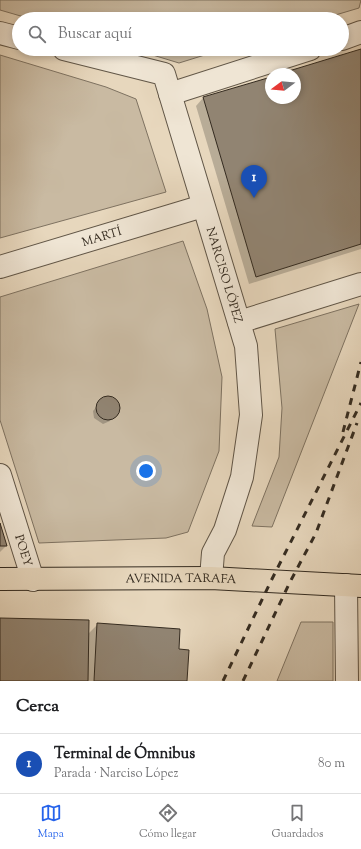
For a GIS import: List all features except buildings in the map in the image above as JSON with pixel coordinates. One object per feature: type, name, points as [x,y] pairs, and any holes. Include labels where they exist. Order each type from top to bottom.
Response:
[{"type":"main road","name":"AVENIDA TARAFA","points":[[0,579],[211,578],[354,585]]},
{"type":"street","points":[[349,36],[361,32]]},
{"type":"street","points":[[0,33],[12,36]]},
{"type":"street","name":"NARCISO LÓPEZ","points":[[92,56],[164,74],[246,346],[251,414],[242,477],[224,530],[213,553],[211,578]]},
{"type":"street","points":[[170,94],[288,56]]},
{"type":"street","name":"MARTÍ","points":[[0,267],[203,206]]},
{"type":"street","points":[[239,322],[361,284]]},
{"type":"street","name":"POEY","points":[[0,475],[33,580]]},
{"type":"street","points":[[347,681],[354,585]]},
{"type":"shaded area","points":[[0,0],[361,0],[359,8],[346,12],[12,12],[12,13],[0,10]]},
{"type":"shaded area","points":[[0,55],[106,87],[136,99],[166,192],[0,238]]},
{"type":"shaded area","points":[[156,56],[202,56],[179,63]]},
{"type":"shaded area","points":[[183,241],[207,309],[222,377],[219,451],[188,532],[166,538],[39,543],[0,420],[0,297]]},
{"type":"shaded area","points":[[359,304],[272,527],[252,526],[279,457],[282,408],[275,329]]},
{"type":"shaded area","points":[[301,622],[333,622],[333,681],[277,681]]},
{"type":"railway","points":[[343,432],[361,362]]},
{"type":"railway","points":[[223,681],[271,581],[361,403]]},
{"type":"railway","points":[[243,681],[290,582],[316,533],[357,423]]},
{"type":"place","name":"Terminal de Ómnibus","points":[[254,198]]}]
